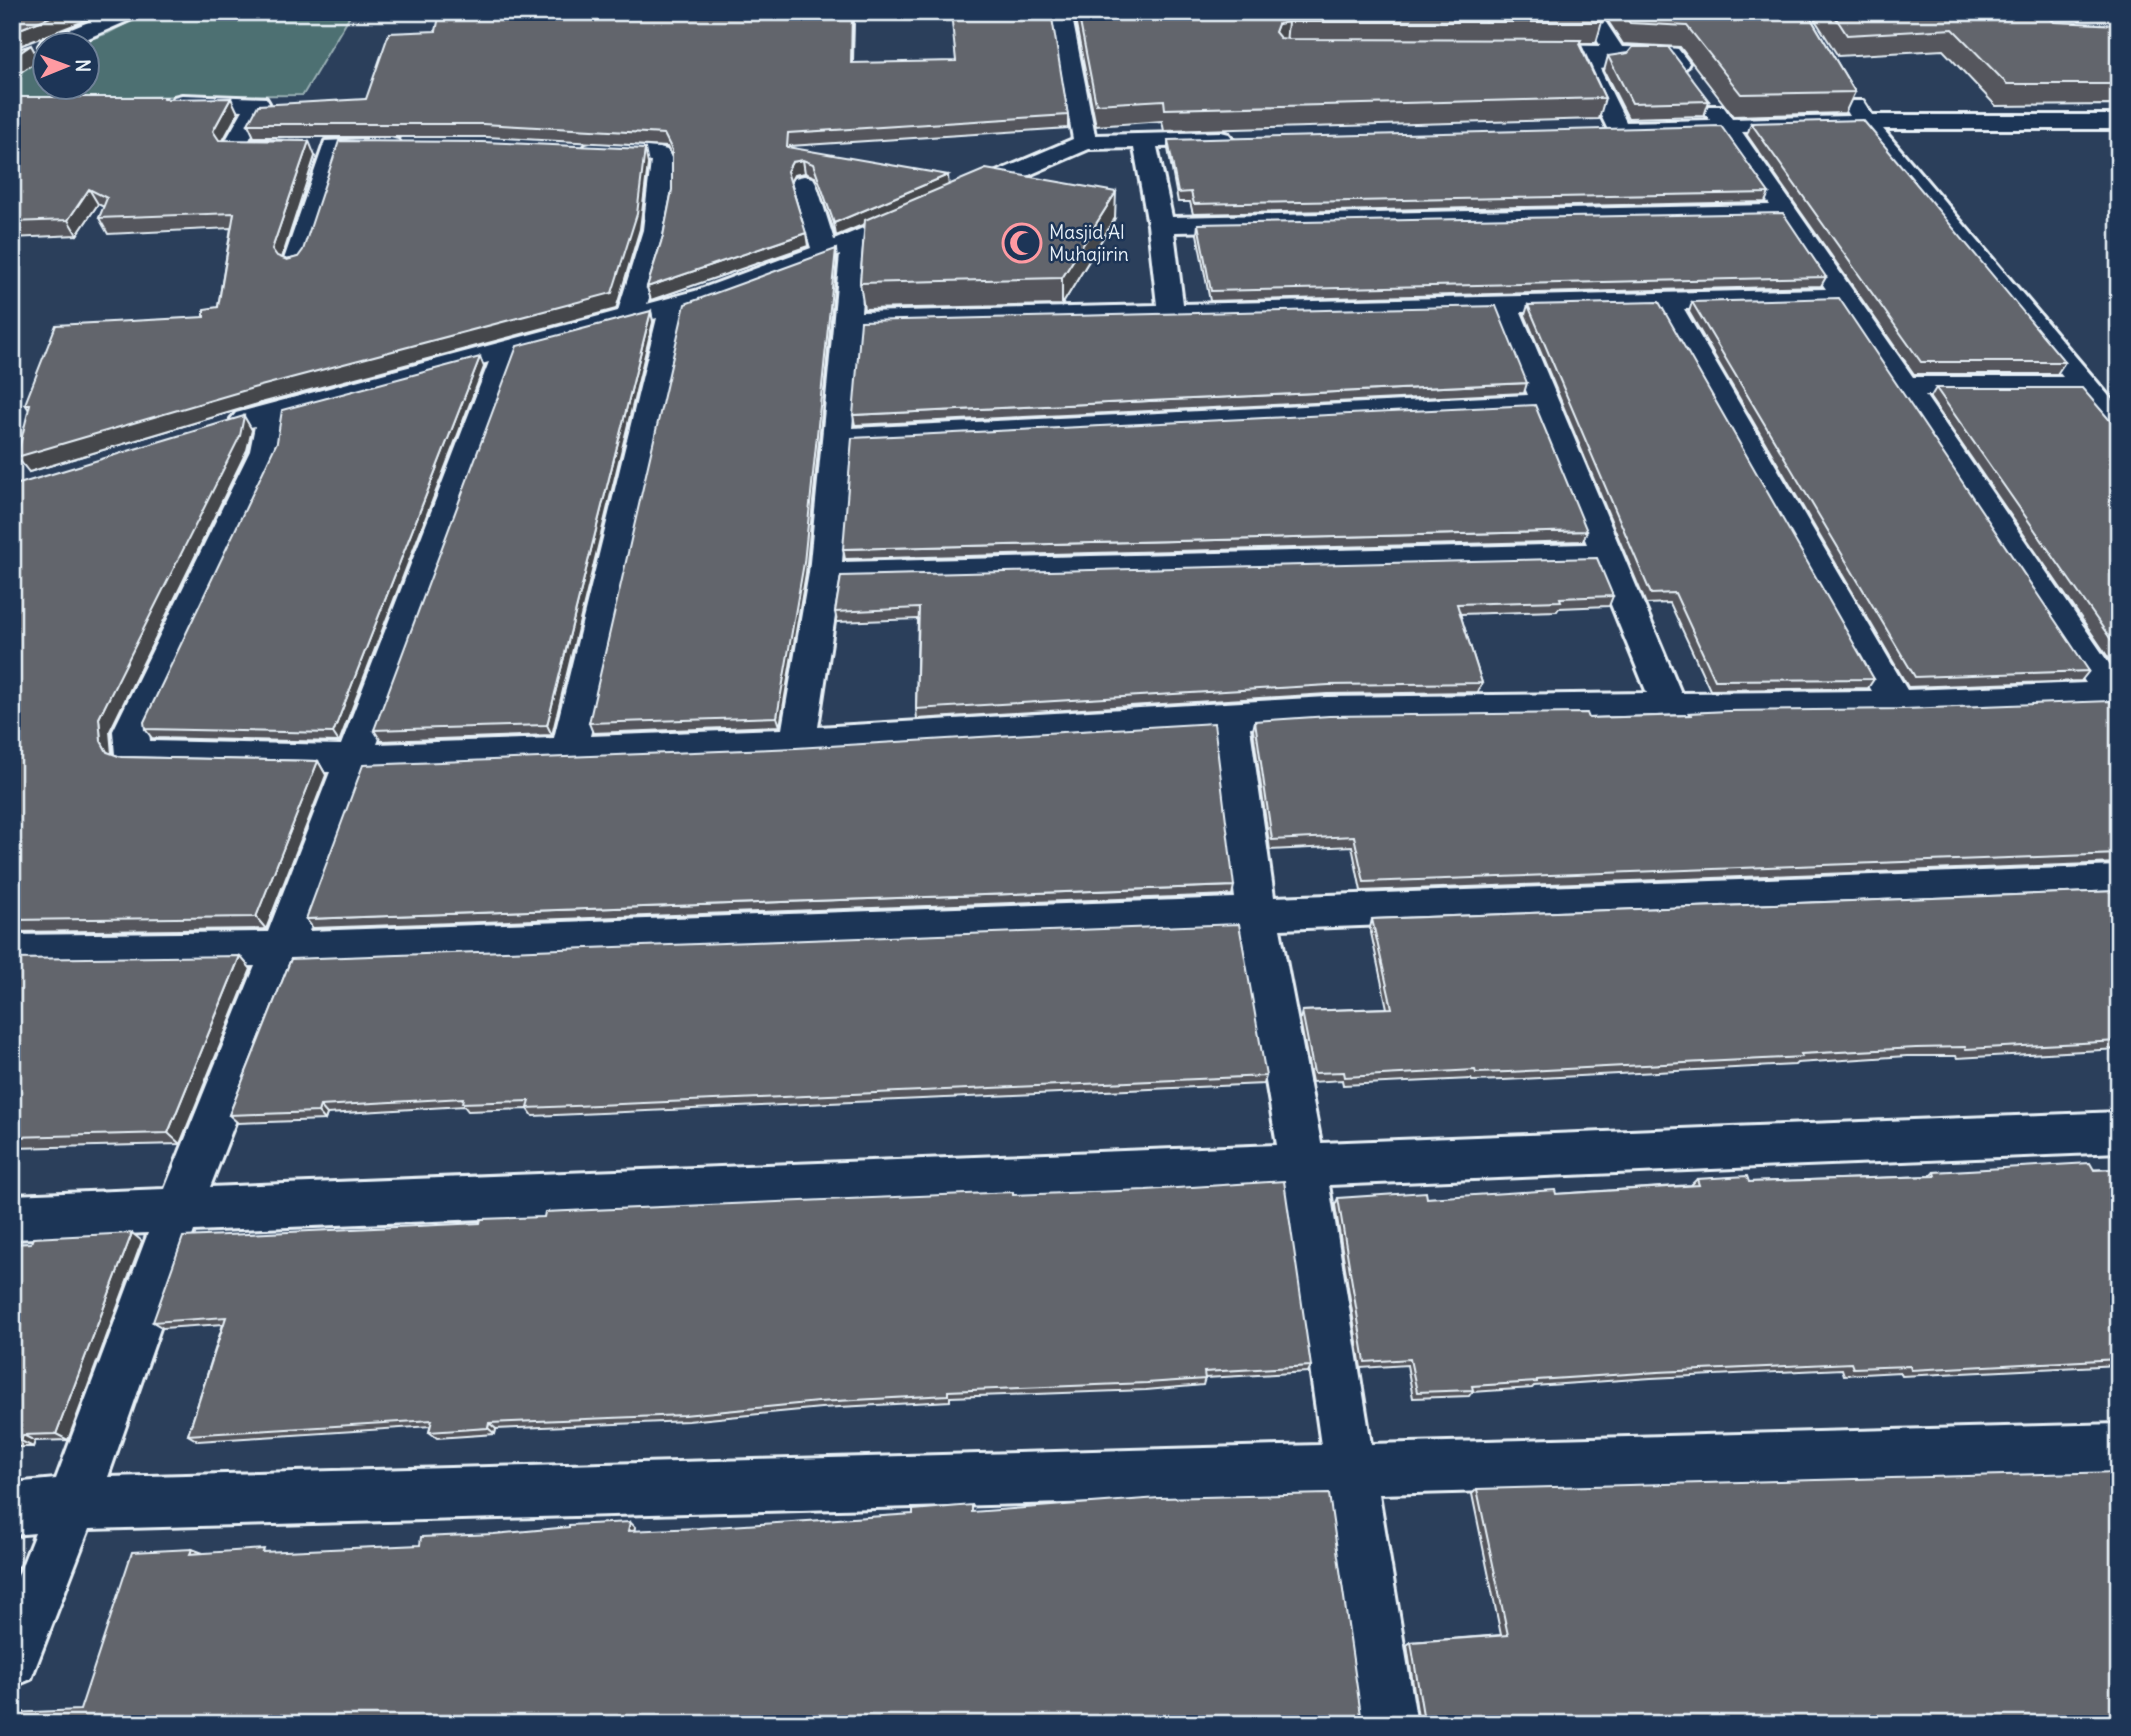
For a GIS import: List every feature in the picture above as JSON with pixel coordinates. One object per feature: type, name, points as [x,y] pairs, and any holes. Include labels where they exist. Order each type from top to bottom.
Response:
[{"type":"street","points":[[83,32],[132,12]]},
{"type":"street","points":[[1061,12],[1085,142]]},
{"type":"street","points":[[1588,12],[1619,59],[1587,64],[1618,129]]},
{"type":"street","points":[[1512,50],[1670,54],[1688,76]]},
{"type":"street","points":[[1845,89],[1866,122],[2119,427]]},
{"type":"street","points":[[1703,96],[1845,297],[2115,700]]},
{"type":"street","points":[[161,102],[258,103],[234,147],[409,146]]},
{"type":"street","points":[[1590,130],[1866,122],[2119,122]]},
{"type":"street","points":[[220,426],[630,316],[673,307],[854,242],[1085,142],[1241,138]]},
{"type":"street","points":[[1144,141],[1161,225],[1171,313]]},
{"type":"street","points":[[295,265],[333,146]]},
{"type":"street","points":[[565,149],[659,155],[664,162],[661,206],[651,256],[630,316]]},
{"type":"street","points":[[804,183],[825,252]]},
{"type":"street","points":[[1161,225],[1787,212]]},
{"type":"street","points":[[798,742],[824,573],[854,242]]},
{"type":"street","points":[[847,320],[1845,297]]},
{"type":"street","points":[[1666,301],[1896,703]]},
{"type":"street","points":[[1504,303],[1668,705]]},
{"type":"street","points":[[569,750],[673,307]]},
{"type":"street","points":[[12,1660],[73,1504],[179,1210],[282,949],[507,351]]},
{"type":"street","points":[[1905,386],[2085,386]]},
{"type":"street","points":[[835,438],[1545,403]]},
{"type":"street","points":[[272,412],[265,451],[131,731],[133,754],[353,759],[798,742],[1327,710],[2115,700]]},
{"type":"street","points":[[824,573],[1606,554]]},
{"type":"street","points":[[1231,715],[1257,914],[1303,1165],[1389,1724]]},
{"type":"street","points":[[12,952],[282,949],[2119,882]]},
{"type":"street","points":[[12,1217],[2119,1132]]},
{"type":"street","points":[[12,1509],[73,1504],[2119,1448]]},
{"type":"green space","points":[[148,12],[352,12],[303,95],[102,97],[102,35]]},
{"type":"green space","points":[[32,60],[32,98],[12,98],[12,67]]},
{"type":"building","points":[[12,12],[63,12],[12,32]]},
{"type":"building","points":[[443,12],[852,12],[851,63],[956,61],[951,12],[1051,12],[1068,115],[788,133],[787,147],[948,175],[834,223],[813,164],[803,160],[792,162],[787,171],[806,233],[647,287],[663,236],[672,190],[672,150],[664,134],[483,124],[248,124],[258,105],[366,99],[389,33],[436,31]]},
{"type":"building","points":[[1078,12],[1595,12],[1602,22],[1288,22],[1278,24],[1275,32],[1280,38],[1289,39],[1581,40],[1579,44],[1605,98],[1165,109],[1164,100],[1096,104]]},
{"type":"building","points":[[1622,12],[1807,12],[1855,92],[1741,94],[1687,26],[1630,23]]},
{"type":"building","points":[[1832,12],[2044,12],[2054,22],[2119,25],[2119,84],[2007,84],[1953,29],[1847,35]]},
{"type":"building","points":[[31,45],[12,58],[12,51]]},
{"type":"building","points":[[1633,47],[1668,47],[1709,101],[1632,103],[1608,56],[1628,53]]},
{"type":"building","points":[[12,97],[32,97],[32,102],[102,102],[102,97],[231,98],[213,131],[219,140],[309,141],[272,249],[277,256],[287,260],[298,257],[303,250],[339,141],[482,142],[645,149],[637,214],[612,293],[253,388],[17,457],[30,404],[25,404],[56,325],[204,317],[204,309],[218,307],[234,213],[99,218],[107,198],[89,189],[68,220],[12,222]]},
{"type":"building","points":[[1863,120],[2065,362],[1921,362],[1751,123]]},
{"type":"building","points":[[1721,126],[1769,193],[1194,204],[1191,192],[1178,193],[1168,140]]},
{"type":"building","points":[[986,169],[1116,192],[1062,278],[860,283],[865,220]]},
{"type":"building","points":[[1783,213],[1826,277],[1211,291],[1198,224]]},
{"type":"building","points":[[836,249],[804,563],[777,717],[589,723],[685,304]]},
{"type":"building","points":[[1839,298],[2089,671],[1915,677],[1692,302]]},
{"type":"building","points":[[1659,302],[1874,679],[1715,680],[1675,593],[1651,594],[1528,305]]},
{"type":"building","points":[[1496,306],[1527,383],[853,415],[861,321]]},
{"type":"building","points":[[651,311],[547,725],[374,730],[517,346]]},
{"type":"building","points":[[480,357],[333,733],[145,729],[144,722],[277,442],[282,410]]},
{"type":"building","points":[[1936,388],[2082,388],[2114,425],[2119,426],[2119,651]]},
{"type":"building","points":[[1535,405],[1587,531],[843,549],[852,438]]},
{"type":"building","points":[[244,416],[240,436],[99,718],[101,741],[107,752],[121,757],[318,761],[256,917],[12,920],[12,486]]},
{"type":"building","points":[[1597,558],[1613,596],[1560,598],[1561,601],[1457,604],[1482,683],[1329,685],[916,709],[919,608],[835,612],[841,576]]},
{"type":"building","points":[[2110,701],[2119,708],[2119,854],[1364,882],[1354,836],[1272,840],[1255,721],[1329,716],[1587,713],[1589,718],[1691,715],[1689,713],[1728,711],[1904,709]]},
{"type":"building","points":[[1214,723],[1234,886],[306,919],[363,765],[796,748]]},
{"type":"building","points":[[2119,891],[2119,1041],[1966,1049],[1916,1048],[1801,1054],[1802,1057],[1508,1072],[1476,1073],[1475,1070],[1345,1077],[1344,1072],[1314,1073],[1302,1011],[1392,1008],[1372,919]]},
{"type":"building","points":[[1239,924],[1266,1076],[528,1108],[530,1101],[462,1103],[463,1098],[320,1106],[318,1112],[229,1115],[291,959]]},
{"type":"building","points":[[240,956],[168,1133],[12,1137],[12,959]]},
{"type":"building","points":[[2090,1163],[2094,1170],[2119,1169],[2119,1359],[1911,1370],[1910,1366],[1853,1368],[1851,1363],[1537,1380],[1472,1386],[1473,1390],[1417,1392],[1410,1359],[1365,1362],[1338,1198],[1426,1192],[1427,1198],[1555,1190],[1556,1194],[1699,1185],[1697,1179],[1747,1176],[1749,1182],[1935,1176],[1934,1172]]},
{"type":"building","points":[[1284,1181],[1311,1366],[1204,1372],[1205,1379],[948,1391],[948,1395],[818,1402],[684,1415],[489,1423],[488,1428],[429,1432],[432,1420],[188,1435],[226,1317],[153,1322],[183,1237],[480,1223],[481,1219],[544,1217],[545,1212],[1013,1192],[1013,1195],[1146,1190]]},
{"type":"building","points":[[132,1233],[56,1434],[23,1435],[21,1441],[12,1441],[12,1244],[31,1243],[33,1238]]},
{"type":"building","points":[[2119,1472],[2119,1724],[1422,1724],[1424,1721],[1411,1642],[1508,1635],[1477,1489]]},
{"type":"building","points":[[1329,1494],[1362,1722],[1365,1724],[12,1724],[12,1713],[80,1710],[132,1552],[192,1549],[190,1554],[264,1549],[263,1552],[420,1545],[421,1537],[494,1534],[569,1525],[630,1522],[628,1531],[913,1514],[913,1510],[972,1505],[972,1512],[1159,1498]]},
{"type":"place","name":"Masjid Al Muhajirin","points":[[1022,243]]}]
